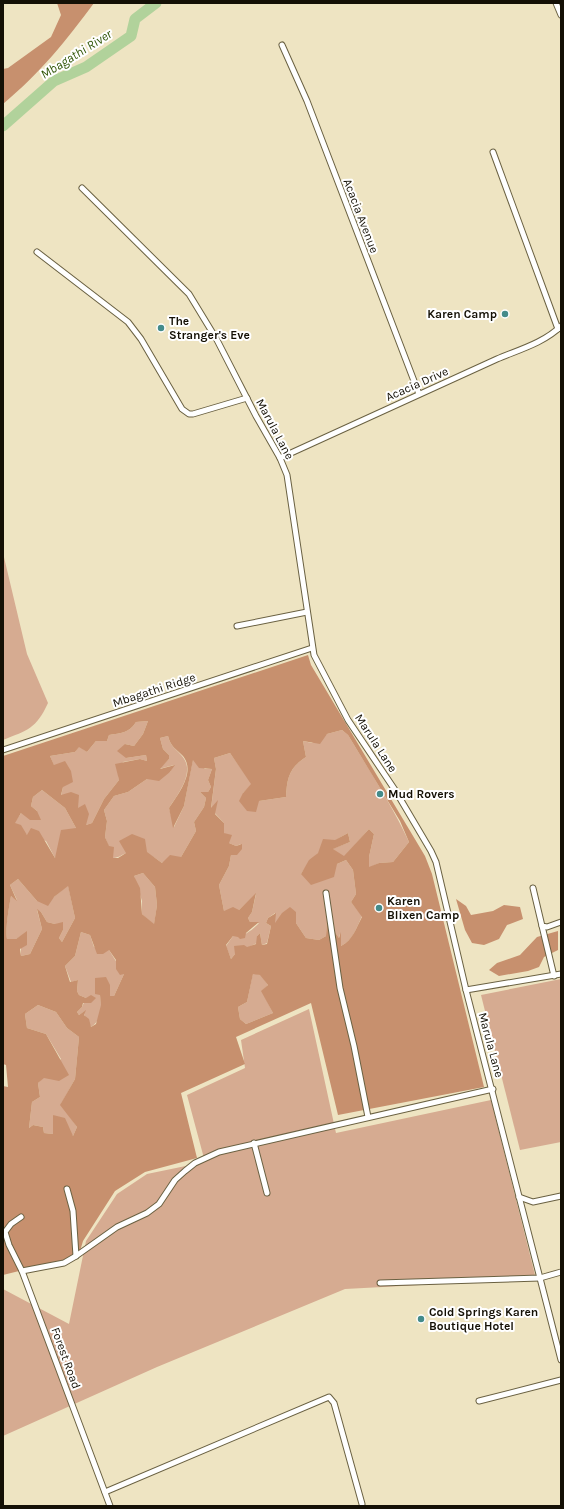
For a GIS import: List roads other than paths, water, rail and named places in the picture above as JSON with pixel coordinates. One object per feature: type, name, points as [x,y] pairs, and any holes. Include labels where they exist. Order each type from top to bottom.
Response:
[{"type":"street","points":[[556,3],[561,15]]},
{"type":"street","name":"Acacia Avenue","points":[[282,45],[307,101],[419,394]]},
{"type":"street","points":[[493,152],[559,328]]},
{"type":"street","name":"Marula Lane","points":[[82,188],[189,294],[204,315],[280,458],[287,475],[312,648],[348,720],[395,790],[434,857],[466,990],[561,1360]]},
{"type":"street","points":[[37,252],[128,322],[141,339],[182,409],[186,413],[193,414],[247,398]]},
{"type":"street","name":"Acacia Drive","points":[[280,458],[497,358],[526,347],[559,328]]},
{"type":"street","points":[[237,626],[306,612]]},
{"type":"street","name":"Mbagathi Ridge","points":[[3,750],[312,648]]},
{"type":"street","points":[[533,888],[554,976]]},
{"type":"street","points":[[326,893],[340,988],[354,1046],[368,1117]]},
{"type":"street","points":[[542,926],[547,927],[561,922]]},
{"type":"street","points":[[466,990],[561,974]]},
{"type":"street","points":[[22,1271],[64,1262],[76,1256],[117,1227],[147,1213],[159,1204],[176,1180],[195,1162],[227,1150],[254,1143],[492,1088]]},
{"type":"street","points":[[254,1143],[267,1192]]},
{"type":"street","points":[[67,1189],[73,1211],[76,1256]]},
{"type":"street","points":[[519,1198],[533,1202],[561,1196]]},
{"type":"street","name":"Forest Road","points":[[21,1217],[11,1224],[5,1232],[9,1245],[22,1271],[110,1506]]},
{"type":"street","points":[[380,1283],[540,1278],[561,1272]]},
{"type":"street","points":[[479,1401],[561,1380]]},
{"type":"street","points":[[105,1492],[329,1397],[334,1403],[362,1504]]},
{"type":"waterway","name":"Mbagathi River","points":[[3,126],[54,81],[86,67],[131,36],[135,19],[156,3]]},
{"type":"place","name":"Karen Camp","points":[[505,314]]},
{"type":"place","name":"The Stranger's Eve","points":[[161,328]]},
{"type":"place","name":"Mud Rovers","points":[[380,794]]},
{"type":"place","name":"Karen Blixen Camp","points":[[379,908]]},
{"type":"place","name":"Cold Springs Karen Boutique Hotel","points":[[421,1319]]}]
